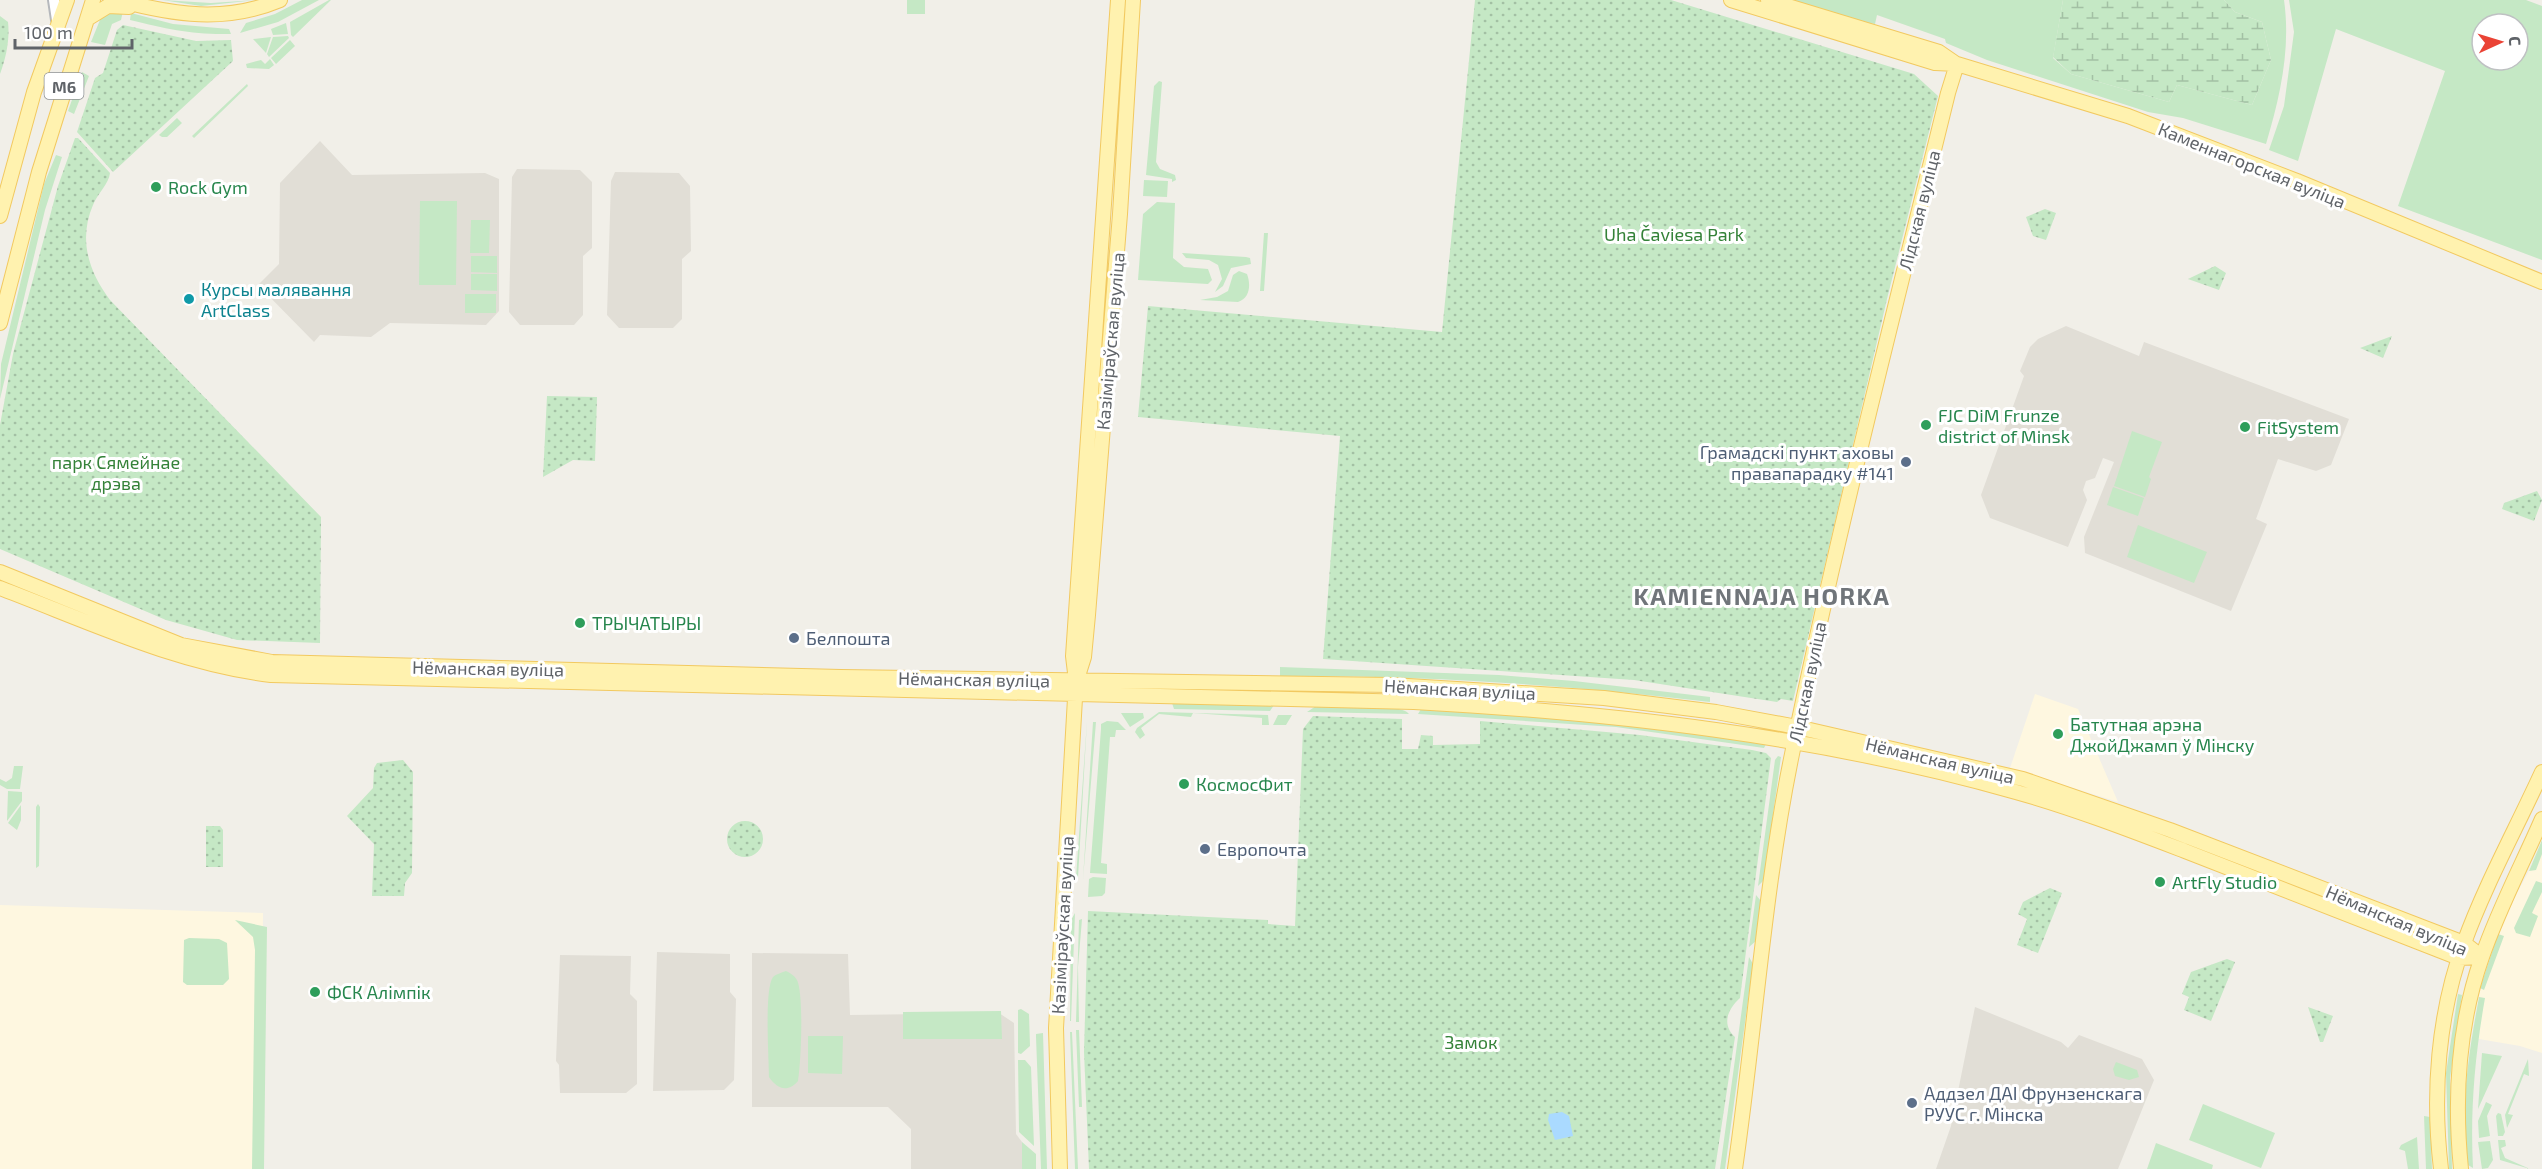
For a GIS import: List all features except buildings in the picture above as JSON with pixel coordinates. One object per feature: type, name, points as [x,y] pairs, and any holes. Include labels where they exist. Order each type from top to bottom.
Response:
[{"type":"main road","name":"М6","points":[[0,216],[34,92],[67,0]]},
{"type":"main road","name":"М6","points":[[0,323],[39,172],[93,0]]},
{"type":"main road","points":[[118,0],[150,9]]},
{"type":"main road","points":[[133,0],[150,9]]},
{"type":"main road","points":[[87,19],[113,5],[198,16],[231,14],[280,0]]},
{"type":"main road","name":"Казіміраўская вуліца","points":[[1060,1169],[1056,1029],[1076,688],[1073,656],[1118,0]]},
{"type":"main road","name":"Казіміраўская вуліца","points":[[1076,688],[1084,657],[1088,615],[1120,214],[1133,0]]},
{"type":"main road","name":"Каменнагорская вуліца","points":[[1731,0],[1935,63],[1957,64],[2128,116],[2297,181],[2542,282]]},
{"type":"main road","name":"Каменнагорская вуліца","points":[[1768,0],[1939,52],[1957,64]]},
{"type":"main road","name":"Лідская вуліца","points":[[1735,1169],[1771,891],[1797,727],[1827,585],[1957,64]]},
{"type":"main road","name":"Нёманская вуліца","points":[[0,572],[181,645],[272,662],[1076,688],[1414,702],[1592,713],[1677,723],[1794,742],[1974,781],[2081,806],[2190,837],[2464,943],[2482,957]]},
{"type":"main road","name":"Нёманская вуліца","points":[[0,588],[174,656],[224,668],[271,675],[1076,688],[1301,682],[1392,685],[1604,698],[1716,712],[1797,727],[2023,779],[2081,806],[2238,871],[2459,958],[2482,957]]},
{"type":"main road","points":[[1301,682],[1301,699]]},
{"type":"main road","points":[[2441,1169],[2438,1115],[2439,1065],[2449,997],[2464,943],[2542,772]]},
{"type":"main road","points":[[2461,1169],[2457,1106],[2460,1057],[2469,1001],[2482,957],[2542,819]]},
{"type":"street","points":[[54,0],[58,13],[57,27]]},
{"type":"shaded area","points":[[320,141],[352,175],[485,173],[499,179],[499,311],[486,325],[390,323],[371,337],[320,335],[314,342],[258,285],[279,264],[280,183]]},
{"type":"shaded area","points":[[517,169],[580,170],[592,182],[592,248],[583,256],[583,315],[574,325],[520,325],[509,312],[512,177]]},
{"type":"shaded area","points":[[615,172],[679,173],[690,186],[691,251],[682,259],[682,319],[673,328],[619,328],[607,315],[611,181]]},
{"type":"shaded area","points":[[2066,326],[2139,356],[2144,342],[2349,419],[2331,465],[2316,471],[2278,459],[2256,519],[2267,524],[2231,611],[2085,553],[2084,537],[2114,462],[2103,458],[2095,478],[2086,481],[2083,490],[2087,500],[2068,547],[1990,518],[1981,495],[2024,376],[2020,371],[2030,347],[2038,339]]},
{"type":"shaded area","points":[[2035,694],[2078,709],[2118,802],[2010,768]]},
{"type":"shaded area","points":[[2542,840],[2542,1053],[2520,1046],[2473,1038],[2479,993],[2498,928],[2529,871]]},
{"type":"shaded area","points":[[0,905],[263,913],[261,1169],[0,1169]]},
{"type":"shaded area","points":[[657,952],[730,954],[730,992],[736,999],[734,1080],[724,1090],[653,1091]]},
{"type":"shaded area","points":[[752,953],[848,954],[850,1015],[999,1013],[1014,1023],[1016,1134],[1022,1142],[1022,1169],[911,1169],[911,1129],[888,1107],[752,1107]]},
{"type":"shaded area","points":[[560,955],[631,956],[630,994],[637,1001],[637,1084],[626,1093],[560,1093],[559,1065],[556,1061]]},
{"type":"shaded area","points":[[1975,1007],[2061,1042],[2068,1048],[2079,1035],[2142,1059],[2154,1080],[2118,1169],[1936,1169],[1951,1126]]},
{"type":"green space","points":[[162,0],[211,3],[256,0],[201,6]]},
{"type":"green space","points":[[302,0],[319,0],[278,22],[240,33],[246,23],[275,14]]},
{"type":"green space","points":[[331,0],[293,37],[291,35],[290,22]]},
{"type":"green space","points":[[907,0],[925,0],[925,14],[907,14]]},
{"type":"green space","name":"Uha Čaviesa Park","points":[[1475,0],[1671,0],[1914,74],[1938,96],[1887,299],[1793,701],[1781,699],[1777,702],[1634,680],[1323,659],[1340,436],[1138,417],[1148,306],[1442,332]]},
{"type":"green space","points":[[1786,0],[2063,0],[2053,58],[2071,74],[2169,102],[2177,85],[2252,105],[2271,60],[2262,22],[2235,12],[2224,0],[2284,0],[2286,37],[2283,73],[2266,144],[2183,118],[2148,112],[1987,60],[1946,43],[1945,39],[1877,15],[1875,24],[1849,20]]},
{"type":"green space","points":[[2063,0],[2224,0],[2235,12],[2262,22],[2271,60],[2252,105],[2177,85],[2169,102],[2071,74],[2053,57]]},
{"type":"green space","points":[[2289,0],[2526,0],[2542,6],[2542,260],[2398,206],[2445,71],[2336,29],[2298,161],[2269,150],[2284,106],[2294,32]]},
{"type":"green space","points":[[123,11],[121,20],[112,24],[105,45],[91,42],[102,15]]},
{"type":"green space","points":[[131,13],[173,24],[229,29],[231,34],[192,32],[156,26],[130,20]]},
{"type":"green space","points":[[0,16],[8,22],[8,28],[7,48],[0,74]]},
{"type":"green space","points":[[286,23],[288,34],[273,35],[271,29]]},
{"type":"green space","points":[[123,25],[196,41],[231,40],[233,61],[113,172],[77,132],[95,78],[103,73],[117,30]]},
{"type":"green space","points":[[288,36],[289,38],[269,57],[267,54],[273,37]]},
{"type":"green space","points":[[271,37],[266,53],[253,39]]},
{"type":"green space","points":[[290,40],[295,46],[276,64],[271,58]]},
{"type":"green space","points":[[270,59],[274,65],[269,69],[247,68],[246,64],[261,60],[265,64]]},
{"type":"green space","points":[[82,72],[89,76],[74,114],[68,111]]},
{"type":"green space","points":[[1159,81],[1162,82],[1156,162],[1160,169],[1175,175],[1176,180],[1172,182],[1172,179],[1146,175],[1154,86]]},
{"type":"green space","points":[[247,84],[248,86],[194,138],[192,136]]},
{"type":"green space","points":[[177,118],[182,123],[167,137],[159,135]]},
{"type":"green space","name":"парк Сямейнае дрэва","points":[[75,138],[78,138],[110,173],[93,205],[86,231],[86,243],[91,267],[110,300],[321,517],[320,643],[237,640],[166,620],[0,549],[0,425],[13,354],[58,186]]},
{"type":"green space","points":[[56,155],[62,157],[45,210],[0,399],[1,364],[44,184]]},
{"type":"green space","points":[[1144,180],[1168,181],[1167,197],[1143,196]]},
{"type":"green space","points":[[420,201],[457,201],[456,285],[419,285]]},
{"type":"green space","points":[[1157,202],[1175,203],[1173,258],[1184,267],[1208,269],[1212,280],[1208,284],[1138,280],[1143,214]]},
{"type":"green space","points":[[2045,209],[2056,213],[2046,240],[2033,236],[2026,217]]},
{"type":"green space","points":[[471,220],[490,220],[489,253],[470,253]]},
{"type":"green space","points":[[1264,233],[1268,233],[1264,291],[1260,291]]},
{"type":"green space","points":[[1182,253],[1246,257],[1250,258],[1251,264],[1231,268],[1223,286],[1215,292],[1222,279],[1218,265],[1209,260],[1186,258]]},
{"type":"green space","points":[[471,256],[497,256],[497,273],[471,272]]},
{"type":"green space","points":[[2215,266],[2226,273],[2219,290],[2188,279]]},
{"type":"green space","points":[[1239,271],[1247,274],[1249,282],[1247,294],[1242,300],[1238,302],[1200,300],[1217,297],[1228,291],[1233,275]]},
{"type":"green space","points":[[471,274],[497,274],[497,291],[471,290]]},
{"type":"green space","points":[[465,294],[496,294],[496,313],[465,313]]},
{"type":"green space","points":[[2392,336],[2383,358],[2360,348]]},
{"type":"green space","points":[[547,396],[597,397],[595,461],[573,460],[543,477]]},
{"type":"green space","points":[[2132,431],[2162,442],[2149,477],[2151,479],[2145,497],[2114,486]]},
{"type":"green space","points":[[2113,487],[2144,498],[2138,516],[2107,505]]},
{"type":"green space","points":[[2537,491],[2542,500],[2534,521],[2502,509],[2504,503]]},
{"type":"green space","points":[[2138,525],[2207,552],[2194,583],[2127,557]]},
{"type":"green space","points":[[1280,667],[1499,675],[1574,681],[1710,697],[1710,702],[1495,682],[1388,677],[1280,676]]},
{"type":"green space","points":[[1172,703],[1274,705],[1270,711],[1174,709]]},
{"type":"green space","points":[[1316,706],[1394,708],[1409,714],[1307,712]]},
{"type":"green space","points":[[1421,709],[1551,716],[1767,742],[1764,748],[1616,727],[1418,714]]},
{"type":"green space","points":[[1159,712],[1268,715],[1269,725],[1262,725],[1262,718],[1193,713],[1191,717],[1159,714],[1141,728],[1145,735],[1140,739],[1135,732],[1137,728]]},
{"type":"green space","points":[[1121,713],[1143,713],[1144,718],[1130,727]]},
{"type":"green space","points":[[1278,715],[1292,715],[1286,725],[1273,725]]},
{"type":"green space","name":"Замок","points":[[1313,716],[1402,719],[1402,749],[1418,749],[1421,735],[1433,736],[1433,745],[1480,744],[1480,721],[1640,735],[1752,750],[1766,753],[1771,758],[1740,998],[1729,1012],[1727,1022],[1735,1037],[1715,1169],[1089,1169],[1084,1052],[1088,911],[1268,920],[1268,924],[1295,926],[1303,729]]},
{"type":"green space","points":[[1087,721],[1078,878],[1076,878]]},
{"type":"green space","points":[[1107,721],[1118,722],[1126,730],[1116,730],[1115,737],[1110,737],[1101,863],[1107,864],[1107,874],[1090,873],[1101,724]]},
{"type":"green space","points":[[1093,722],[1096,722],[1083,879]]},
{"type":"green space","points":[[1778,756],[1781,757],[1764,880],[1758,886],[1775,760]]},
{"type":"green space","points":[[403,760],[413,772],[412,873],[405,883],[404,896],[372,896],[374,844],[347,816],[373,788],[374,768],[377,763]]},
{"type":"green space","points":[[14,766],[23,766],[20,789],[7,789],[0,785],[0,779],[6,782],[12,778]]},
{"type":"green space","points":[[8,791],[22,792],[22,801],[7,821]]},
{"type":"green space","points":[[38,804],[40,807],[39,866],[36,868],[36,807]]},
{"type":"green space","points":[[21,805],[21,820],[17,830],[8,823]]},
{"type":"green space","points":[[745,821],[758,826],[763,839],[758,852],[745,857],[732,852],[727,839],[732,826]]},
{"type":"green space","points":[[206,826],[220,826],[223,830],[223,867],[206,867]]},
{"type":"green space","points":[[2542,840],[2542,854],[2536,870],[2529,871]]},
{"type":"green space","points":[[1106,878],[1105,893],[1102,896],[1088,897],[1089,879]]},
{"type":"green space","points":[[2536,881],[2542,883],[2542,892],[2532,913],[2538,916],[2530,937],[2516,933],[2514,928]]},
{"type":"green space","points":[[2050,888],[2062,893],[2038,953],[2017,945],[2027,919],[2018,914],[2023,902]]},
{"type":"green space","points":[[1756,895],[1761,901],[1756,941],[1749,947]]},
{"type":"green space","points":[[1075,913],[1071,1021],[1070,1021],[1071,920]]},
{"type":"green space","points":[[1082,919],[1078,967],[1079,1022],[1076,1022],[1079,920]]},
{"type":"green space","points":[[235,920],[267,927],[264,1169],[252,1169],[255,950],[253,937]]},
{"type":"green space","points":[[2498,934],[2504,936],[2484,990],[2480,988]]},
{"type":"green space","points":[[189,938],[219,939],[227,943],[229,979],[223,985],[187,985],[183,982],[184,940]]},
{"type":"green space","points":[[1749,957],[1753,964],[1725,1169],[1720,1169]]},
{"type":"green space","points":[[2227,959],[2235,962],[2211,1021],[2184,1010],[2189,997],[2182,994],[2191,972]]},
{"type":"green space","points":[[786,971],[797,980],[799,988],[801,1045],[798,1081],[790,1087],[783,1088],[769,1077],[768,1025],[770,984],[774,976]]},
{"type":"green space","points":[[2458,994],[2462,995],[2450,1078],[2452,1169],[2449,1169],[2446,1073]]},
{"type":"green space","points":[[2479,997],[2485,998],[2474,1083],[2473,1168],[2468,1165],[2465,1144],[2465,1102]]},
{"type":"green space","points":[[2308,1007],[2333,1016],[2323,1042],[2320,1042]]},
{"type":"green space","points":[[1021,1009],[1029,1014],[1030,1046],[1021,1054],[1018,1053],[1018,1010]]},
{"type":"green space","points":[[1001,1011],[1002,1039],[903,1039],[903,1012]]},
{"type":"green space","points":[[1076,1030],[1079,1030],[1082,1107],[1079,1107]]},
{"type":"green space","points":[[1070,1032],[1072,1032],[1078,1169],[1075,1169]]},
{"type":"green space","points":[[1043,1033],[1047,1169],[1041,1169],[1036,1037],[1036,1034]]},
{"type":"green space","points":[[808,1036],[843,1036],[842,1074],[808,1073]]},
{"type":"green space","points":[[2482,1053],[2502,1056],[2478,1109]]},
{"type":"green space","points":[[2528,1059],[2529,1076],[2524,1074],[2508,1114],[2513,1115],[2507,1128],[2505,1115]]},
{"type":"green space","points":[[1018,1060],[1025,1060],[1031,1067],[1034,1146],[1019,1132]]},
{"type":"green space","points":[[2116,1062],[2137,1070],[2139,1077],[2129,1080],[2115,1076],[2113,1069]]},
{"type":"green space","points":[[2486,1102],[2492,1105],[2487,1116],[2490,1136],[2479,1138],[2478,1121]]},
{"type":"green space","points":[[2203,1104],[2275,1133],[2261,1168],[2189,1140]]},
{"type":"green space","points":[[2498,1113],[2501,1114],[2505,1132],[2503,1136],[2498,1136],[2496,1116]]},
{"type":"green space","points":[[2424,1116],[2430,1117],[2432,1169],[2426,1169]]},
{"type":"green space","points":[[2417,1137],[2419,1169],[2408,1169],[2405,1151],[2399,1149],[2401,1145]]},
{"type":"green space","points":[[2498,1140],[2505,1140],[2506,1146],[2501,1148],[2505,1158],[2530,1169],[2500,1160]]},
{"type":"green space","points":[[2490,1141],[2493,1160],[2488,1168],[2482,1169],[2478,1142]]},
{"type":"green space","points":[[1022,1142],[1036,1154],[1036,1169],[1022,1169]]},
{"type":"green space","points":[[2156,1143],[2213,1165],[2212,1169],[2147,1169]]},
{"type":"water","points":[[1562,1112],[1569,1116],[1573,1136],[1555,1140],[1548,1120],[1549,1114]]},
{"type":"place","name":"Rock Gym","points":[[156,187]]},
{"type":"place","name":"Курсы малявання ArtClass","points":[[189,299]]},
{"type":"place","name":"FJC DiM Frunze district of Minsk","points":[[1926,425]]},
{"type":"place","name":"FitSystem","points":[[2245,427]]},
{"type":"place","name":"Грамадскі пункт аховы правапарадку #141","points":[[1906,462]]},
{"type":"place","name":"ТРЫЧАТЫРЫ","points":[[580,623]]},
{"type":"place","name":"Белпошта","points":[[794,638]]},
{"type":"place","name":"Батутная арэна ДжойДжамп ў Мінску","points":[[2058,734]]},
{"type":"place","name":"КосмосФит","points":[[1184,784]]},
{"type":"place","name":"Европочта","points":[[1205,849]]},
{"type":"place","name":"ArtFly Studio","points":[[2160,882]]},
{"type":"place","name":"ФСК Алімпік","points":[[315,992]]},
{"type":"place","name":"Аддзел ДАІ Фрунзенскага РУУС г. Мінска","points":[[1912,1103]]},
{"type":"district","name":"KAMIENNAJA HORKA","points":[[1762,595]]}]
